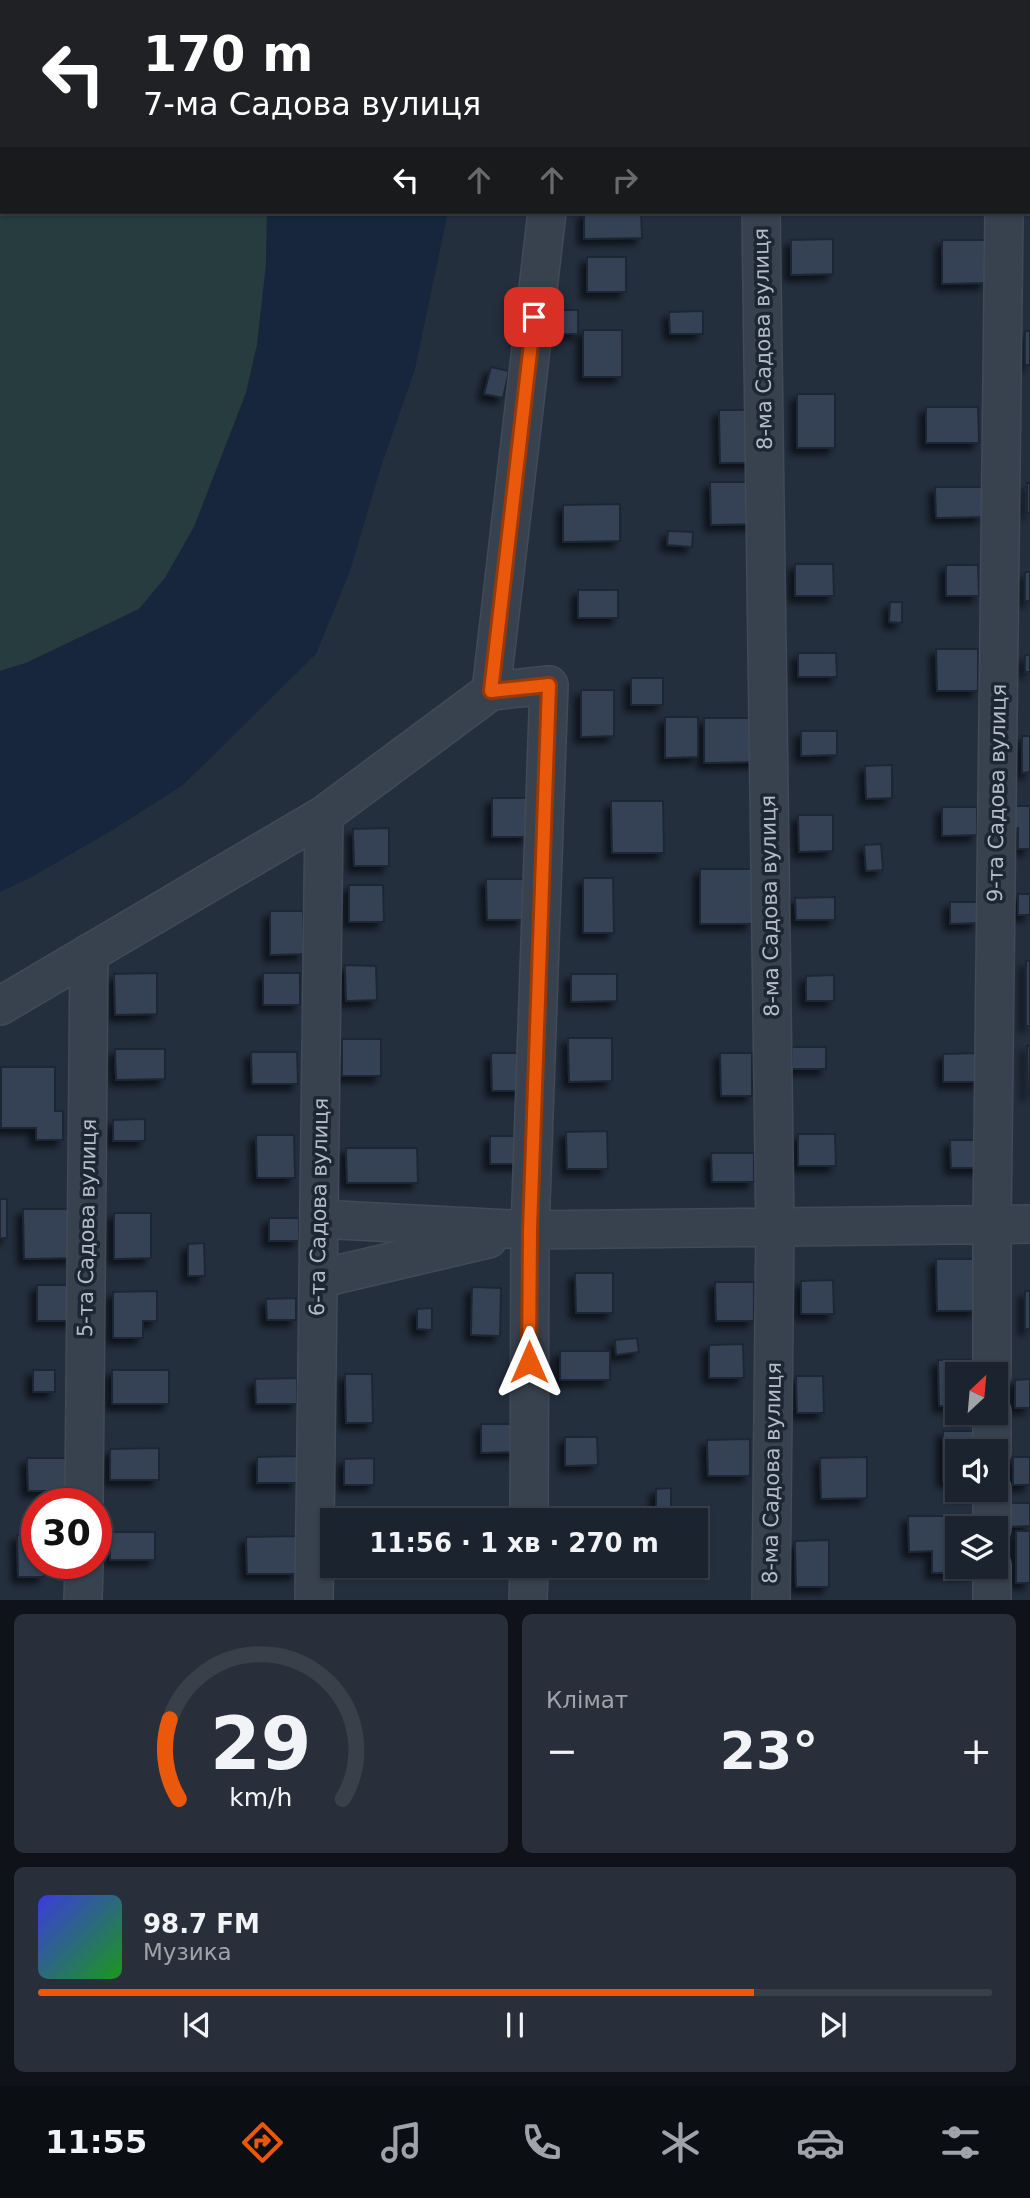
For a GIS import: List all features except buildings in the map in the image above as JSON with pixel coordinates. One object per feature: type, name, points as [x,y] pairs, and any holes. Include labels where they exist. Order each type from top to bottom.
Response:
[{"type":"street","points":[[491,691],[547,214]]},
{"type":"street","name":"8-ма Садова вулиця","points":[[761,214],[775,1228],[771,1600]]},
{"type":"street","name":"9-та Садова вулиця","points":[[992,1362],[1004,214]]},
{"type":"street","points":[[0,1006],[324,815],[491,691],[549,685],[530,1230],[529,1508]]},
{"type":"street","name":"6-та Садова вулиця","points":[[314,1600],[324,815]]},
{"type":"street","name":"5-та Садова вулиця","points":[[84,1488],[89,953]]},
{"type":"street","points":[[319,1219],[530,1230],[1030,1224]]},
{"type":"street","points":[[318,1279],[530,1230]]},
{"type":"street","points":[[528,1578],[528,1600]]},
{"type":"street","points":[[83,1600],[84,1579]]},
{"type":"street","points":[[992,1579],[992,1600]]},
{"type":"green space","points":[[0,214],[267,214],[266,265],[257,345],[246,393],[194,527],[165,578],[139,609],[26,663],[0,671]]},
{"type":"water","points":[[267,214],[448,214],[415,369],[381,467],[350,571],[316,654],[183,785],[114,829],[30,878],[0,892],[0,671],[26,663],[139,609],[165,578],[194,527],[246,393],[257,345],[266,265]]},
{"type":"route","points":[[529,1362],[530,1230],[549,685],[491,691],[534,317]]}]
